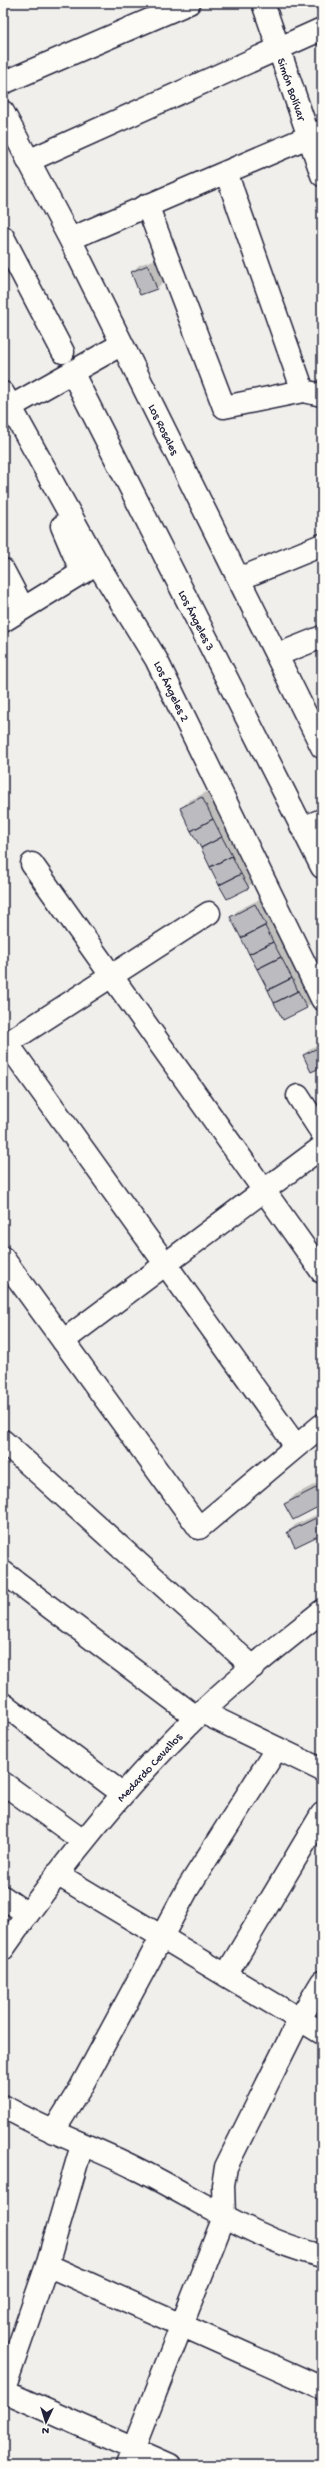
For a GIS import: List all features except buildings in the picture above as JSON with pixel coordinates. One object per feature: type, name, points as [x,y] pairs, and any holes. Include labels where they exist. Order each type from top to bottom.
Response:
[{"type":"street","points":[[3,83],[189,3]]},
{"type":"street","name":"Simón Bolívar","points":[[263,3],[278,48],[318,135],[322,175]]},
{"type":"street","points":[[28,161],[322,29]]},
{"type":"street","name":"Los Rosales","points":[[3,112],[70,239],[277,655],[319,736]]},
{"type":"street","points":[[70,239],[147,205],[318,135]]},
{"type":"street","points":[[147,205],[224,407],[312,393],[226,172]]},
{"type":"street","points":[[3,236],[63,352]]},
{"type":"street","points":[[7,405],[72,372],[122,344]]},
{"type":"street","name":"Los Ángeles 3","points":[[72,372],[322,867]]},
{"type":"street","name":"Los Ángeles 2","points":[[7,405],[90,568],[156,659],[322,999]]},
{"type":"street","points":[[239,579],[322,546]]},
{"type":"street","points":[[3,621],[90,568]]},
{"type":"street","points":[[3,570],[24,608]]},
{"type":"street","points":[[277,655],[322,637]]},
{"type":"street","points":[[302,828],[322,820]]},
{"type":"street","points":[[32,864],[322,1272]]},
{"type":"street","points":[[209,913],[5,1045],[166,1264],[296,1446]]},
{"type":"street","points":[[298,1096],[322,1133]]},
{"type":"street","points":[[63,1341],[322,1147]]},
{"type":"street","points":[[3,1258],[199,1528],[322,1425]]},
{"type":"street","points":[[3,1442],[253,1667]]},
{"type":"street","points":[[3,1572],[199,1715],[277,1748],[322,1770]]},
{"type":"street","name":"Medardo Cevallos","points":[[3,1949],[57,1874],[123,1794],[199,1715],[253,1667],[322,1611]]},
{"type":"street","points":[[3,1704],[123,1794]]},
{"type":"street","points":[[53,2132],[81,2087],[188,1888],[277,1748]]},
{"type":"street","points":[[3,1782],[83,1841]]},
{"type":"street","points":[[226,1976],[322,1814]]},
{"type":"street","points":[[57,1874],[322,2033]]},
{"type":"street","points":[[3,1897],[27,1914]]},
{"type":"street","points":[[130,2457],[224,2218],[223,2185],[226,2167],[299,2020],[322,1982]]},
{"type":"street","points":[[3,2106],[53,2132],[159,2180],[224,2218],[279,2243],[322,2256]]},
{"type":"street","points":[[82,2145],[47,2266],[3,2391],[130,2457],[170,2465]]},
{"type":"street","points":[[47,2266],[182,2324],[322,2388]]}]
